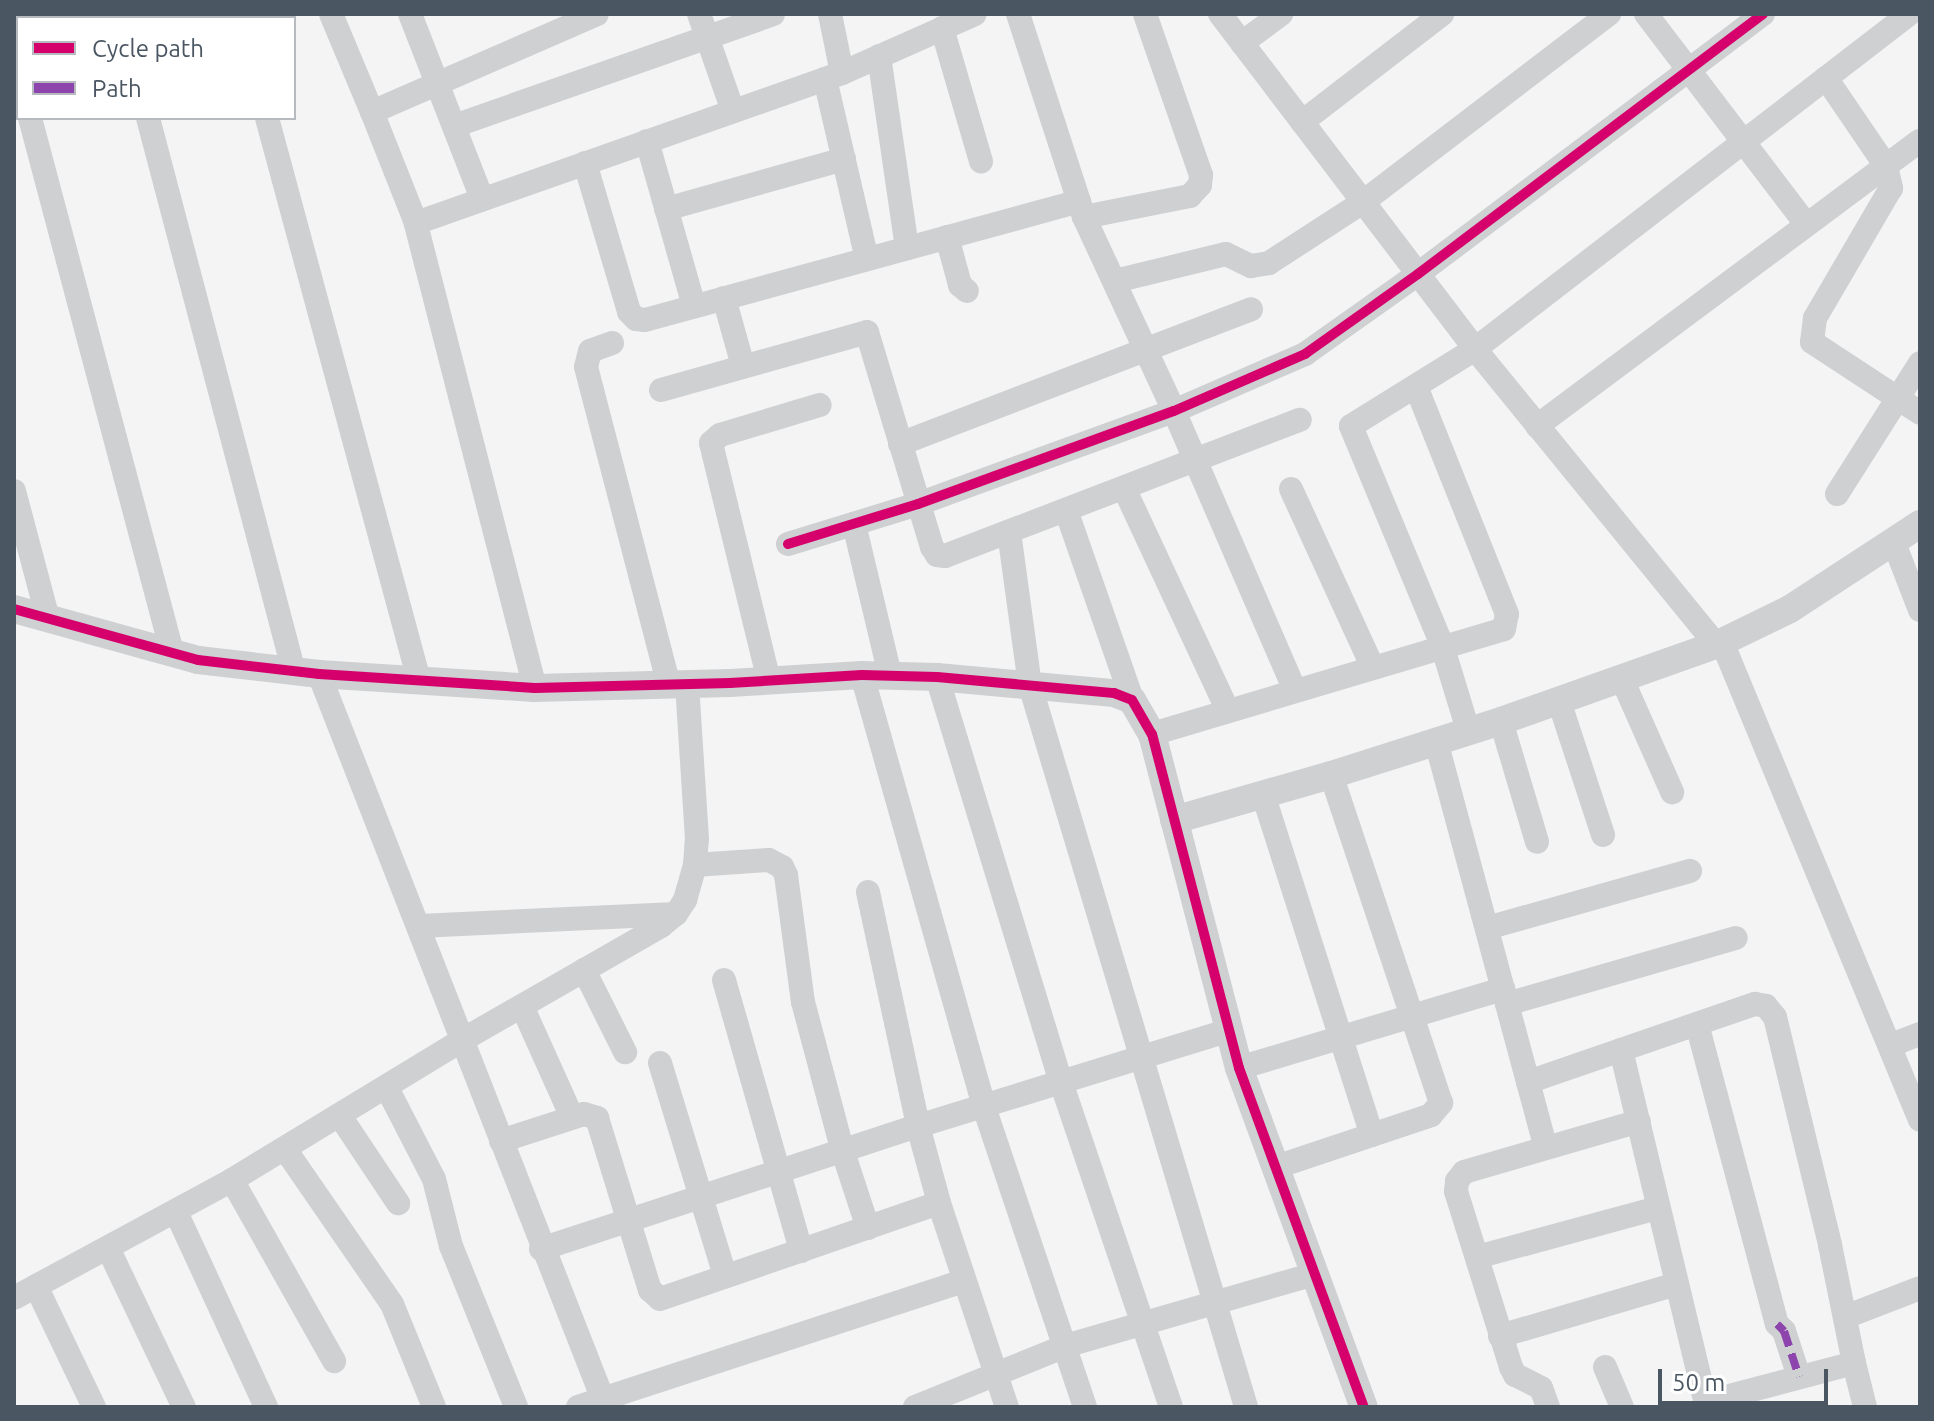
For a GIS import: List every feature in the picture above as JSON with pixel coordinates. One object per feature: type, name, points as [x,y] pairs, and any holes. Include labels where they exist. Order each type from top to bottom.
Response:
[{"type":"street","points":[[331,14],[416,223],[535,688]]},
{"type":"street","points":[[372,112],[597,14]]},
{"type":"street","points":[[454,126],[703,24],[773,14]]},
{"type":"street","points":[[830,14],[833,76],[844,159],[867,259]]},
{"type":"street","points":[[416,223],[833,76],[975,14]]},
{"type":"street","points":[[1018,14],[1081,209],[1196,460],[1295,690]]},
{"type":"street","points":[[585,163],[629,312],[636,319],[645,320],[947,237],[1081,209],[1190,196],[1200,185],[1201,175],[1145,14]]},
{"type":"street","points":[[1220,14],[1475,349],[1719,644],[1891,1045],[1920,1120]]},
{"type":"street","points":[[1242,43],[1281,14]]},
{"type":"street","points":[[1302,122],[1442,14]]},
{"type":"street","points":[[1115,281],[1226,254],[1251,266],[1269,263],[1363,202],[1609,14]]},
{"type":"street","points":[[1646,14],[1807,225]]},
{"type":"street","points":[[788,544],[918,504],[1174,411],[1305,354],[1418,274],[1763,14]]},
{"type":"street","points":[[1468,730],[1442,645],[1351,429],[1353,424],[1475,349],[1909,14]]},
{"type":"street","points":[[417,16],[436,82],[482,199]]},
{"type":"street","points":[[703,24],[733,111]]},
{"type":"street","points":[[942,28],[981,161]]},
{"type":"street","points":[[879,56],[907,248]]},
{"type":"street","points":[[1826,78],[1886,166],[1891,188],[1815,318],[1812,342],[1920,413]]},
{"type":"street","points":[[31,120],[172,652]]},
{"type":"street","points":[[149,120],[307,673],[419,926],[541,1249],[604,1403]]},
{"type":"street","points":[[268,120],[419,680]]},
{"type":"street","points":[[647,141],[694,306]]},
{"type":"street","points":[[1537,426],[1920,141]]},
{"type":"street","points":[[666,209],[844,159]]},
{"type":"street","points":[[947,237],[960,285],[967,291]]},
{"type":"street","points":[[724,298],[743,366]]},
{"type":"street","points":[[900,444],[1251,309]]},
{"type":"street","points":[[661,390],[867,332],[918,504],[937,555],[945,556],[1300,420]]},
{"type":"street","points":[[14,1298],[176,1212],[285,1149],[676,914],[685,900],[695,865],[678,685],[586,367],[590,351],[612,343]]},
{"type":"street","points":[[1837,494],[1920,363]]},
{"type":"street","points":[[1152,734],[1442,645],[1497,632],[1508,622],[1416,386]]},
{"type":"street","points":[[769,681],[711,443],[720,435],[820,405]]},
{"type":"street","points":[[1124,488],[1228,711]]},
{"type":"street","points":[[1291,489],[1372,666]]},
{"type":"street","points":[[14,491],[48,619]]},
{"type":"street","points":[[1066,510],[1132,700],[1152,734],[1239,1068],[1364,1407]]},
{"type":"street","points":[[854,524],[890,675]]},
{"type":"street","points":[[1174,820],[1331,775],[1501,721],[1719,644],[1790,609],[1920,524]]},
{"type":"street","points":[[1009,532],[1030,685],[1246,1407]]},
{"type":"street","points":[[1894,543],[1920,610]]},
{"type":"street","points":[[14,609],[172,652],[248,668],[307,673],[535,688],[890,675],[1114,693],[1132,700]]},
{"type":"street","points":[[862,675],[984,1107],[1085,1407]]},
{"type":"street","points":[[937,677],[1062,1085],[1171,1407]]},
{"type":"street","points":[[1622,679],[1672,792]]},
{"type":"street","points":[[1559,701],[1603,835]]},
{"type":"street","points":[[1501,721],[1537,842]]},
{"type":"street","points":[[1436,741],[1545,1146]]},
{"type":"street","points":[[1276,1167],[1431,1115],[1440,1108],[1331,775]]},
{"type":"street","points":[[1263,794],[1372,1135]]},
{"type":"street","points":[[695,865],[769,860],[782,867],[786,875],[803,1002],[843,1152],[868,1228]]},
{"type":"street","points":[[1487,928],[1690,871]]},
{"type":"street","points":[[868,892],[918,1126],[939,1203],[1007,1407]]},
{"type":"street","points":[[419,926],[676,914]]},
{"type":"street","points":[[1239,1068],[1411,1017],[1736,938]]},
{"type":"street","points":[[584,970],[625,1052]]},
{"type":"street","points":[[724,980],[801,1251]]},
{"type":"street","points":[[1528,1082],[1755,1004],[1766,1006],[1775,1017],[1865,1407]]},
{"type":"street","points":[[522,1006],[572,1117]]},
{"type":"street","points":[[1697,1024],[1777,1324],[1784,1331],[1799,1377]]},
{"type":"street","points":[[541,1249],[918,1126],[1062,1085],[1227,1031]]},
{"type":"street","points":[[1891,1045],[1920,1034]]},
{"type":"street","points":[[1621,1050],[1706,1404],[1854,1363]]},
{"type":"street","points":[[660,1063],[725,1276]]},
{"type":"street","points":[[387,1088],[434,1179],[451,1246],[516,1407]]},
{"type":"street","points":[[501,1141],[589,1113],[600,1122],[627,1220],[650,1290],[656,1299],[939,1203]]},
{"type":"street","points":[[340,1116],[398,1203]]},
{"type":"street","points":[[1548,1407],[1541,1388],[1515,1375],[1456,1191],[1457,1181],[1464,1172],[1639,1121]]},
{"type":"street","points":[[285,1149],[392,1304],[434,1407]]},
{"type":"street","points":[[232,1180],[334,1361]]},
{"type":"street","points":[[1477,1257],[1657,1208]]},
{"type":"street","points":[[176,1212],[266,1407]]},
{"type":"street","points":[[108,1248],[184,1407]]},
{"type":"street","points":[[926,1405],[1065,1346],[1314,1274]]},
{"type":"street","points":[[578,1407],[604,1403],[964,1281]]},
{"type":"street","points":[[1500,1336],[1677,1284]]},
{"type":"street","points":[[36,1286],[94,1407]]},
{"type":"street","points":[[1845,1317],[1920,1288]]},
{"type":"street","points":[[1605,1367],[1622,1407]]},
{"type":"marked path","points":[[1777,1324],[1784,1331],[1799,1377]]},
{"type":"cycle path","points":[[788,544],[918,504],[1174,411],[1305,354],[1418,274],[1763,14]]},
{"type":"cycle path","points":[[14,609],[198,660],[319,674],[535,688],[730,683],[862,675],[937,677],[1114,693],[1132,700],[1152,734],[1239,1068],[1364,1407]]}]
